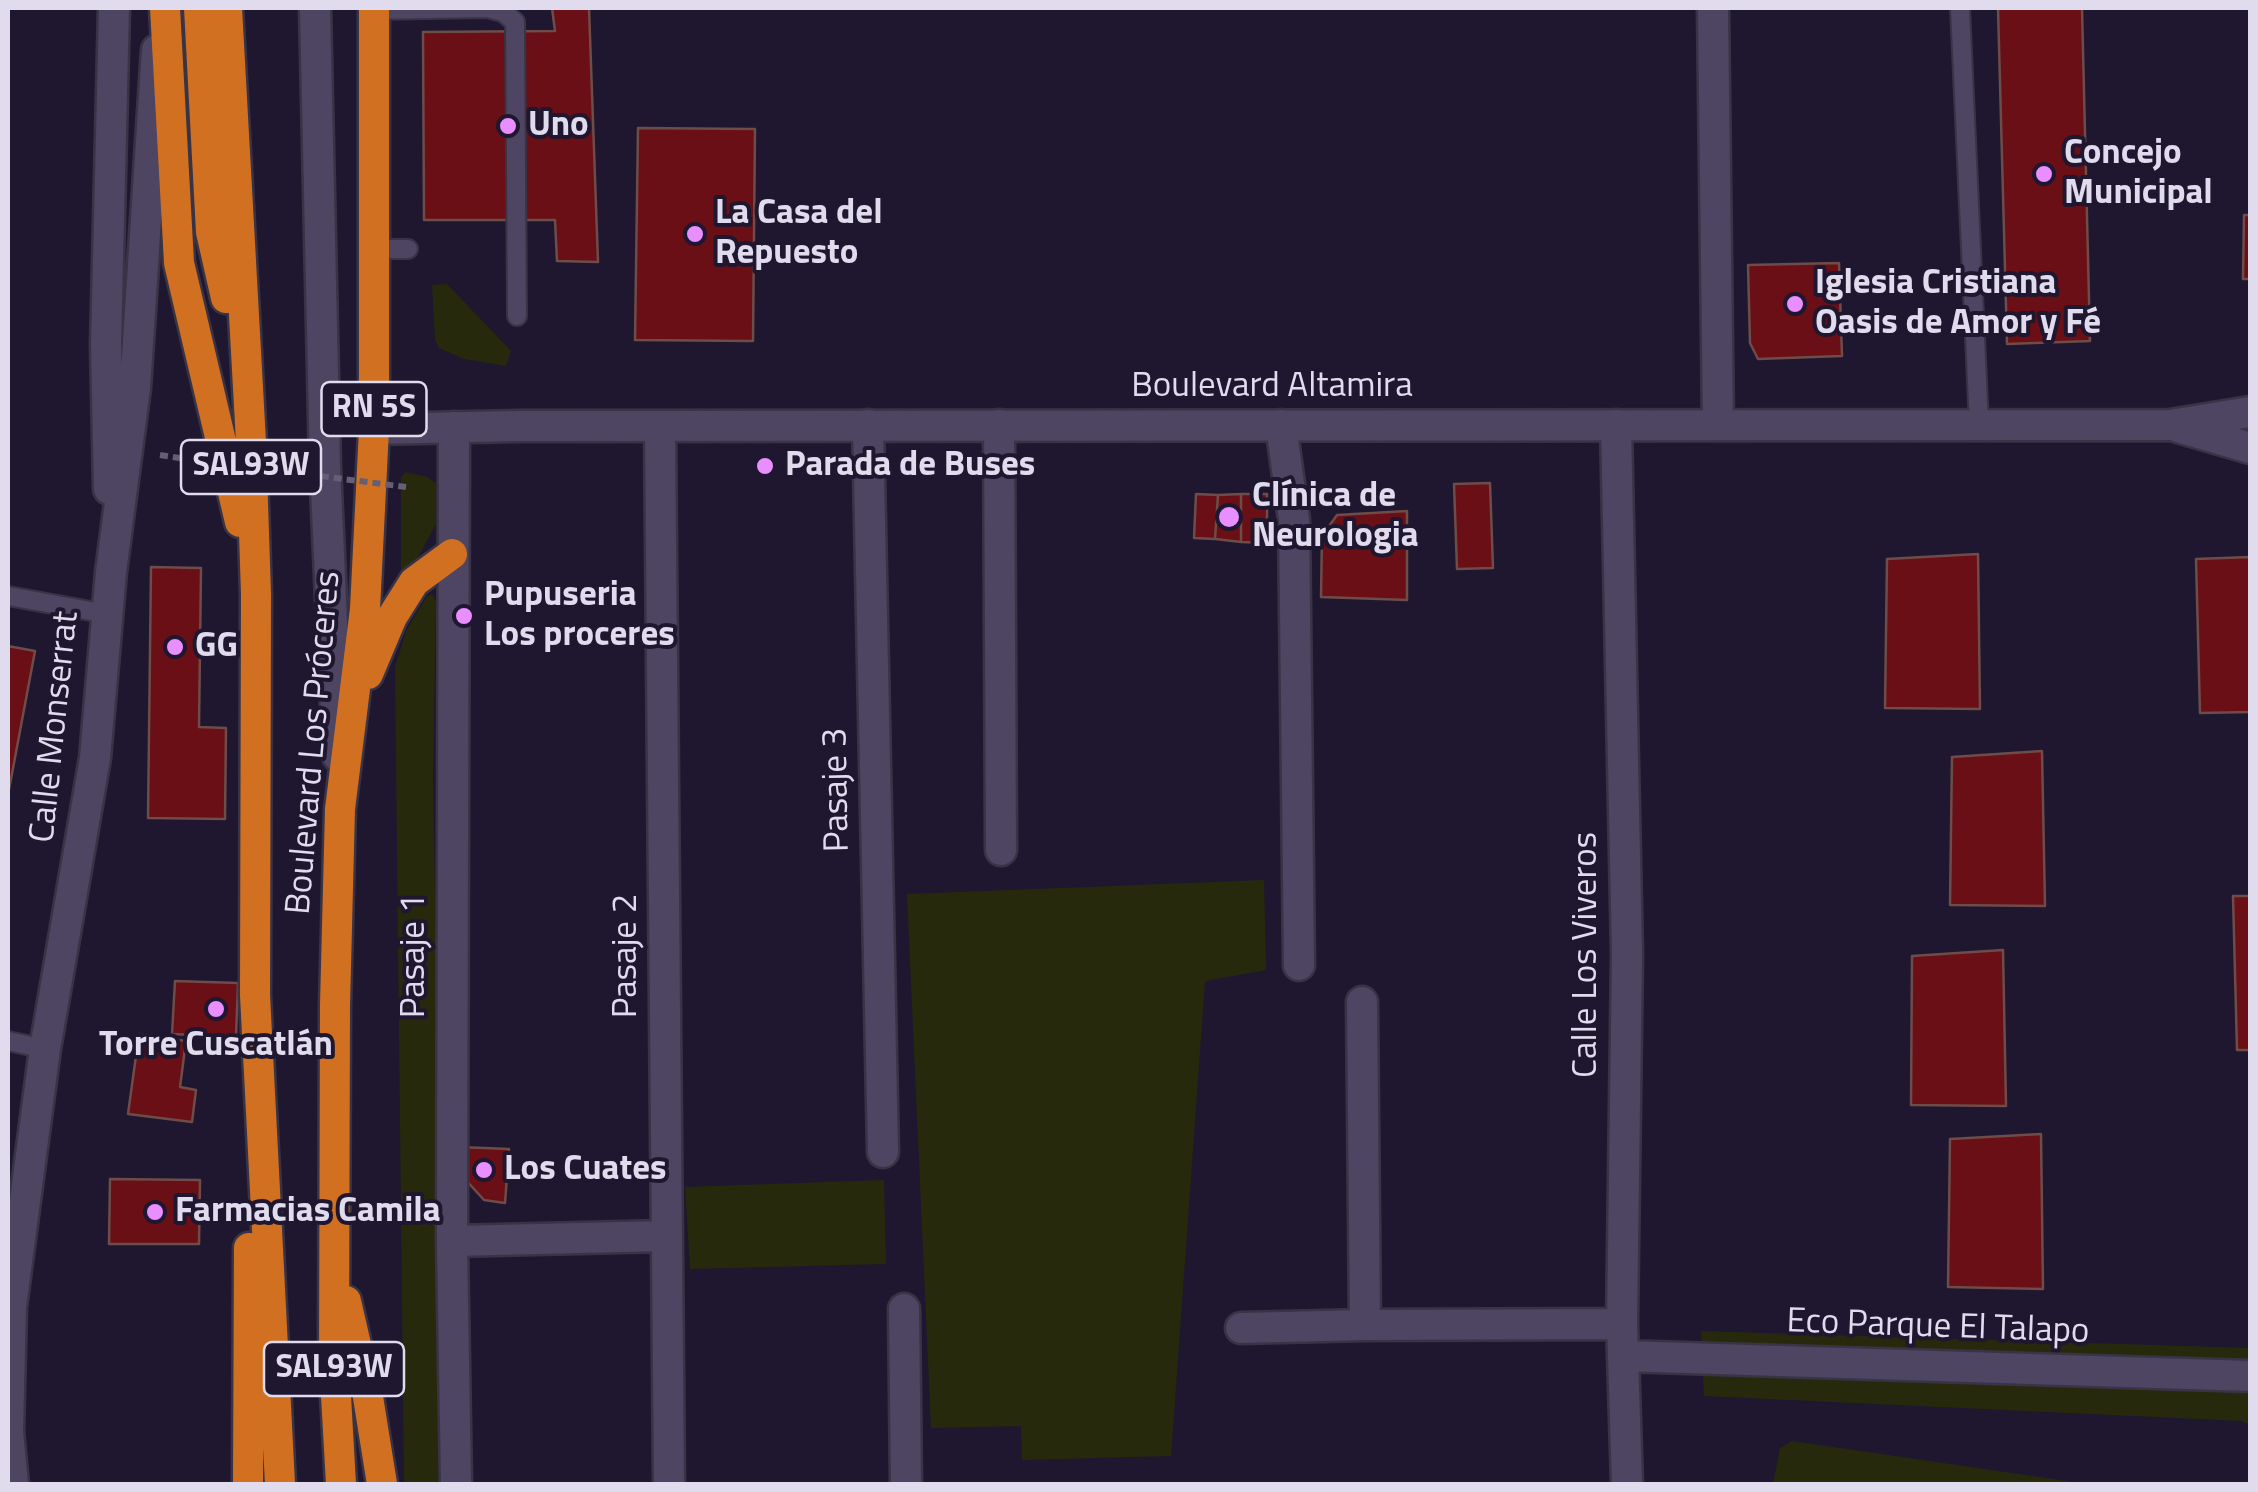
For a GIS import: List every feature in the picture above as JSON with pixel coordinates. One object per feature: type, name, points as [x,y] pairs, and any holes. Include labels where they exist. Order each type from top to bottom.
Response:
[{"type":"highway","points":[[162,8],[179,263],[256,594]]},
{"type":"highway","points":[[199,8],[211,232],[244,357]]},
{"type":"highway","name":"Boulevard Los Próceres","points":[[226,8],[256,594],[255,995],[280,1484]]},
{"type":"highway","name":"Boulevard Los Próceres","points":[[341,1484],[334,1361],[335,1005],[340,809],[365,609],[374,429],[374,9]]},
{"type":"highway","points":[[340,809],[359,699],[374,654],[414,582],[452,554]]},
{"type":"highway","points":[[248,1484],[246,1392],[255,995]]},
{"type":"highway","points":[[336,1254],[368,1397],[382,1484]]},
{"type":"street","name":"Calle Monserrat","points":[[111,572],[106,345],[114,8]]},
{"type":"street","name":"Calle Monserrat","points":[[13,1484],[8,1432],[11,1307],[45,1050],[95,758],[106,614],[135,388],[162,8]]},
{"type":"street","points":[[316,8],[325,466],[340,809]]},
{"type":"street","points":[[1712,8],[1718,425]]},
{"type":"street","name":"Boulevard Altamira","points":[[374,429],[454,427],[520,416],[660,426],[2170,425],[2250,412]]},
{"type":"street","name":"Pasaje 3","points":[[868,425],[883,1152]]},
{"type":"street","points":[[998,425],[1001,850]]},
{"type":"street","points":[[1281,425],[1294,520],[1299,966]]},
{"type":"street","name":"Calle Los Viveros","points":[[1616,425],[1626,955],[1622,1324],[1627,1484]]},
{"type":"street","name":"Boulevard Altamira","points":[[2170,425],[2250,448]]},
{"type":"street","name":"Pasaje 2","points":[[660,426],[669,1484]]},
{"type":"street","name":"Pasaje 1","points":[[454,427],[452,1242],[456,1484]]},
{"type":"street","points":[[1362,1002],[1365,1325]]},
{"type":"street","points":[[452,1242],[666,1236]]},
{"type":"street","points":[[904,1309],[906,1484]]},
{"type":"street","points":[[1241,1328],[1622,1324]]},
{"type":"street","name":"Eco Parque El Talapo","points":[[1623,1356],[2250,1376]]},
{"type":"lane","points":[[374,9],[488,8],[503,12],[515,22],[516,316]]},
{"type":"lane","points":[[1960,8],[1979,424]]},
{"type":"lane","points":[[374,249],[408,249]]},
{"type":"lane","points":[[8,596],[106,614]]},
{"type":"lane","points":[[8,1040],[45,1050]]},
{"type":"path","points":[[179,458],[406,487]]},
{"type":"green space","points":[[447,284],[511,351],[506,366],[464,359],[439,348],[435,340],[432,285]]},
{"type":"green space","points":[[406,472],[436,483],[436,524],[409,574],[401,572],[401,477]]},
{"type":"green space","points":[[432,594],[436,601],[433,781],[439,1105],[439,1484],[404,1484],[395,667],[406,631]]},
{"type":"green space","points":[[1264,880],[1266,970],[1205,981],[1171,1456],[1022,1460],[1021,1426],[931,1428],[907,894]]},
{"type":"green space","points":[[884,1180],[886,1264],[690,1269],[685,1187]]},
{"type":"green space","points":[[1701,1331],[2250,1348],[2250,1425],[2241,1421],[1704,1396]]},
{"type":"green space","points":[[1792,1441],[2075,1484],[1773,1484],[1780,1448]]},
{"type":"building","name":"Uno","points":[[552,8],[589,8],[598,262],[557,261],[555,220],[424,220],[423,32],[555,31]]},
{"type":"building","name":"Concejo Municipal","points":[[1998,8],[2082,8],[2090,341],[2007,344]]},
{"type":"building","name":"La Casa del Repuesto","points":[[638,128],[755,129],[753,341],[635,340]]},
{"type":"building","points":[[2244,215],[2250,215],[2250,279],[2243,279]]},
{"type":"building","name":"Iglesia Cristiana Oasis de Amor y Fé","points":[[1839,263],[1842,356],[1758,359],[1750,343],[1748,265]]},
{"type":"building","points":[[1490,483],[1493,568],[1457,569],[1454,484]]},
{"type":"building","points":[[1196,494],[1218,495],[1215,539],[1194,538]]},
{"type":"building","points":[[1241,494],[1267,494],[1267,543],[1241,542]]},
{"type":"building","name":"Clínica de Neurologia","points":[[1241,494],[1241,542],[1215,539],[1218,495]]},
{"type":"building","points":[[1407,511],[1407,600],[1321,597],[1322,536],[1337,515]]},
{"type":"building","points":[[1978,554],[1980,709],[1885,708],[1887,559]]},
{"type":"building","points":[[2250,557],[2250,712],[2200,713],[2196,559]]},
{"type":"building","name":"GG","points":[[151,567],[201,568],[199,727],[226,728],[225,819],[148,818]]},
{"type":"building","points":[[8,646],[35,651],[8,795]]},
{"type":"building","points":[[2042,751],[2045,906],[1950,905],[1952,757]]},
{"type":"building","points":[[2233,896],[2250,896],[2250,1050],[2237,1050]]},
{"type":"building","points":[[2003,950],[2006,1106],[1911,1105],[1912,956]]},
{"type":"building","points":[[175,981],[238,983],[236,1037],[172,1034]]},
{"type":"building","points":[[139,1034],[186,1041],[180,1087],[196,1090],[192,1122],[128,1114]]},
{"type":"building","points":[[2041,1134],[2043,1289],[1948,1287],[1950,1139]]},
{"type":"building","name":"Los Cuates","points":[[459,1147],[509,1149],[505,1203],[484,1200],[464,1178]]},
{"type":"building","name":"Farmacias Camila","points":[[110,1179],[200,1180],[199,1244],[109,1244]]},
{"type":"place","name":"Uno","points":[[508,126]]},
{"type":"place","name":"Concejo Municipal","points":[[2044,174]]},
{"type":"place","name":"La Casa del Repuesto","points":[[695,234]]},
{"type":"place","name":"Iglesia Cristiana Oasis de Amor y Fé","points":[[1795,304]]},
{"type":"place","name":"Parada de Buses","points":[[765,466]]},
{"type":"place","name":"Clínica de Neurologia","points":[[1229,517]]},
{"type":"place","name":"Pupuseria Los proceres","points":[[464,616]]},
{"type":"place","name":"GG","points":[[175,647]]},
{"type":"place","name":"Torre Cuscatlán","points":[[216,1009]]},
{"type":"place","name":"Los Cuates","points":[[484,1170]]},
{"type":"place","name":"Farmacias Camila","points":[[155,1212]]}]
